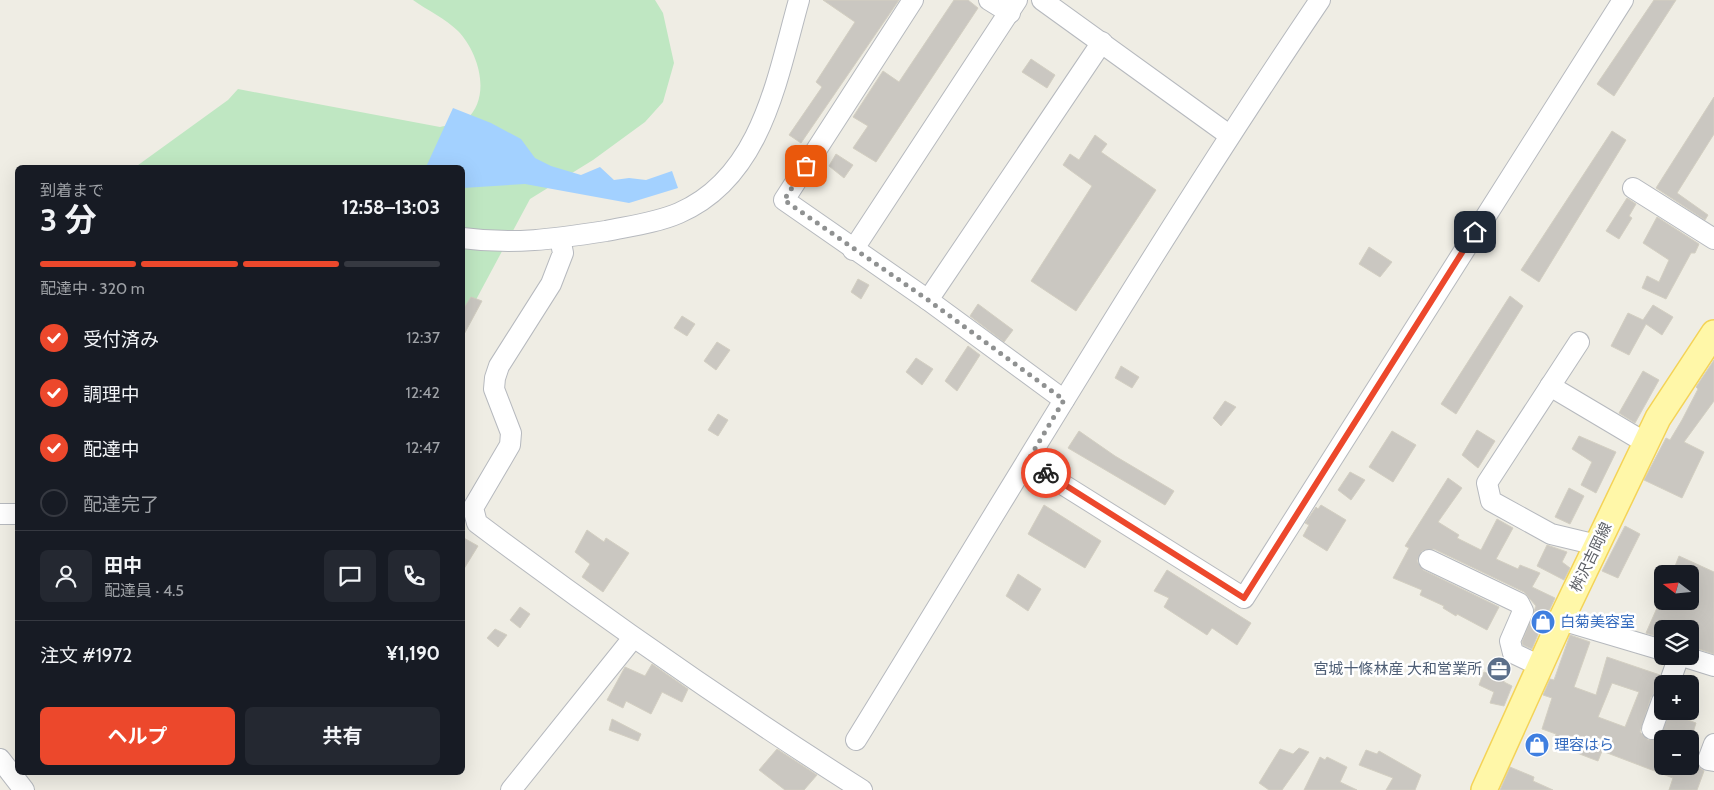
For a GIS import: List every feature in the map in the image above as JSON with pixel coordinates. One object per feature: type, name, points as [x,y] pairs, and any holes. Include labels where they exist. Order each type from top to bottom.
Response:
[{"type":"main road","name":"桝沢吉岡線","points":[[1484,790],[1561,620],[1658,418],[1714,333]]},
{"type":"street","points":[[465,238],[522,243],[646,224],[679,214],[710,196],[733,173],[752,144],[771,98],[799,0]]},
{"type":"street","points":[[913,0],[784,200],[853,250],[928,300],[1064,400]]},
{"type":"street","points":[[853,250],[1014,6],[989,0]]},
{"type":"street","points":[[1042,0],[1229,135]]},
{"type":"street","points":[[856,740],[1229,135],[1320,0]]},
{"type":"street","points":[[1027,462],[1244,598],[1623,0]]},
{"type":"street","points":[[928,300],[1102,42]]},
{"type":"street","points":[[1633,188],[1714,238]]},
{"type":"street","points":[[560,238],[564,253],[550,284],[499,366],[495,378],[494,389],[510,433],[510,445],[473,508],[477,523],[633,638],[773,733],[862,790]]},
{"type":"street","points":[[1578,342],[1487,483],[1491,501],[1551,534],[1597,545]]},
{"type":"street","points":[[1550,386],[1646,443]]},
{"type":"street","points":[[0,514],[15,514]]},
{"type":"street","points":[[1429,560],[1519,603],[1523,611],[1510,640],[1513,653],[1540,666]]},
{"type":"street","points":[[1561,620],[1654,648]]},
{"type":"street","points":[[510,790],[633,638]]},
{"type":"street","points":[[1699,661],[1714,666]]},
{"type":"street","points":[[1652,729],[1655,720]]},
{"type":"street","points":[[1714,744],[1708,760],[1714,762]]},
{"type":"street","points":[[0,759],[24,790]]},
{"type":"green space","points":[[413,0],[655,0],[663,13],[674,63],[663,102],[645,122],[593,160],[530,199],[465,320],[465,165],[138,165],[228,100],[238,89],[440,127],[464,122],[474,110],[479,99],[480,75],[472,51],[465,40],[458,31]]},
{"type":"water","points":[[453,108],[491,123],[521,139],[535,158],[551,166],[581,175],[600,167],[614,180],[629,178],[646,180],[672,171],[678,188],[629,203],[525,184],[465,188],[465,165],[427,165]]},
{"type":"building","points":[[823,0],[899,0],[801,143],[789,135],[822,87],[816,82],[855,22]]},
{"type":"building","points":[[954,0],[968,0],[978,8],[876,162],[853,148],[868,126],[853,117],[883,71],[899,82]]},
{"type":"building","points":[[1654,0],[1676,0],[1614,96],[1597,84]]},
{"type":"building","points":[[1031,59],[1055,75],[1047,88],[1022,72]]},
{"type":"building","points":[[1714,97],[1714,134],[1677,193],[1708,215],[1705,220],[1656,188]]},
{"type":"building","points":[[1612,131],[1626,140],[1539,282],[1521,270]]},
{"type":"building","points":[[1095,135],[1107,144],[1101,152],[1156,190],[1076,311],[1031,281],[1092,186],[1063,165],[1070,154],[1079,160]]},
{"type":"building","points":[[836,154],[853,165],[844,178],[829,166]]},
{"type":"building","points":[[1627,198],[1636,204],[1629,216],[1632,218],[1619,239],[1606,231]]},
{"type":"building","points":[[1657,217],[1699,244],[1695,253],[1691,253],[1666,299],[1642,288],[1647,276],[1659,282],[1669,260],[1643,243]]},
{"type":"building","points":[[1369,247],[1392,262],[1380,277],[1359,264]]},
{"type":"building","points":[[858,279],[869,285],[861,299],[851,292]]},
{"type":"building","points":[[1510,296],[1523,306],[1456,414],[1441,404]]},
{"type":"building","points":[[471,297],[482,301],[465,332],[465,306]]},
{"type":"building","points":[[978,304],[1013,330],[1004,342],[970,316]]},
{"type":"building","points":[[1653,305],[1673,317],[1662,335],[1646,324],[1629,355],[1611,346],[1628,313],[1643,320]]},
{"type":"building","points":[[682,316],[695,324],[687,336],[674,328]]},
{"type":"building","points":[[717,342],[730,350],[716,370],[704,361]]},
{"type":"building","points":[[968,346],[980,355],[957,391],[945,381]]},
{"type":"building","points":[[916,358],[933,369],[922,385],[906,372]]},
{"type":"building","points":[[1714,360],[1714,401],[1684,442],[1704,452],[1682,498],[1644,480],[1666,438],[1670,440],[1682,420],[1698,389],[1696,387]]},
{"type":"building","points":[[1121,366],[1139,377],[1132,388],[1115,378]]},
{"type":"building","points":[[1643,371],[1659,380],[1635,423],[1619,413]]},
{"type":"building","points":[[1225,401],[1236,407],[1221,426],[1213,418]]},
{"type":"building","points":[[718,414],[728,420],[718,436],[708,430]]},
{"type":"building","points":[[1477,430],[1495,441],[1478,468],[1462,455]]},
{"type":"building","points":[[1079,431],[1115,456],[1174,491],[1165,505],[1068,448]]},
{"type":"building","points":[[1392,431],[1416,445],[1393,482],[1369,467]]},
{"type":"building","points":[[1579,436],[1616,452],[1596,493],[1581,485],[1592,462],[1572,449]]},
{"type":"building","points":[[1350,472],[1365,480],[1351,500],[1338,490]]},
{"type":"building","points":[[1448,478],[1462,488],[1438,522],[1459,535],[1457,538],[1481,550],[1497,519],[1513,528],[1496,559],[1518,569],[1520,565],[1540,573],[1532,587],[1555,598],[1532,649],[1523,645],[1522,642],[1536,606],[1524,592],[1434,549],[1422,551],[1417,561],[1423,570],[1499,607],[1487,630],[1457,614],[1456,616],[1443,608],[1444,606],[1420,595],[1422,590],[1393,578],[1409,548],[1405,546]]},
{"type":"building","points":[[1569,488],[1584,496],[1570,524],[1555,517]]},
{"type":"building","points":[[1044,505],[1101,541],[1085,568],[1028,534]]},
{"type":"building","points":[[1321,505],[1346,520],[1327,551],[1303,536],[1309,525],[1305,523],[1316,507],[1318,509]]},
{"type":"building","points":[[1625,526],[1640,534],[1618,578],[1602,571]]},
{"type":"building","points":[[587,530],[604,542],[606,538],[629,553],[603,592],[582,577],[590,564],[575,552]]},
{"type":"building","points":[[465,539],[478,546],[465,567]]},
{"type":"building","points":[[1547,545],[1567,552],[1562,562],[1570,568],[1564,580],[1537,566]]},
{"type":"building","points":[[1679,556],[1699,565],[1676,565]]},
{"type":"building","points":[[1699,565],[1714,572],[1714,654],[1699,649],[1699,620],[1654,620],[1654,636],[1646,633],[1656,610],[1699,610]]},
{"type":"building","points":[[1167,570],[1251,623],[1237,645],[1212,628],[1207,635],[1164,607],[1169,598],[1154,591]]},
{"type":"building","points":[[1018,574],[1041,589],[1028,611],[1006,596]]},
{"type":"building","points":[[520,607],[530,614],[520,628],[510,620]]},
{"type":"building","points":[[495,629],[507,635],[498,647],[487,638]]},
{"type":"building","points":[[1570,635],[1590,642],[1574,687],[1596,695],[1607,657],[1660,675],[1654,675],[1654,693],[1651,697],[1640,732],[1648,740],[1654,739],[1654,771],[1602,751],[1598,761],[1554,744],[1556,734],[1542,729],[1552,698],[1543,695],[1550,679],[1554,680]],"holes":[[[1612,683],[1639,692],[1625,727],[1598,717]]]},
{"type":"building","points":[[652,664],[688,689],[682,702],[662,692],[651,714],[626,701],[623,708],[607,700],[625,667],[645,676]]},
{"type":"building","points":[[1484,672],[1504,679],[1504,682],[1512,686],[1504,706],[1490,703],[1494,692],[1479,685]]},
{"type":"building","points":[[612,719],[641,734],[638,741],[609,730]]},
{"type":"building","points":[[1667,720],[1688,720],[1696,723],[1694,730],[1663,730]]},
{"type":"building","points":[[1299,748],[1309,752],[1282,790],[1269,790],[1259,783],[1280,749],[1293,754]]},
{"type":"building","points":[[777,749],[817,775],[804,790],[785,790],[759,770]]},
{"type":"building","points":[[1366,750],[1377,754],[1379,751],[1421,775],[1415,790],[1386,790],[1393,778],[1359,765]]},
{"type":"building","points":[[1320,757],[1325,760],[1327,757],[1347,767],[1340,782],[1357,790],[1304,790]]},
{"type":"building","points":[[1699,766],[1704,771],[1697,790],[1669,790],[1673,778],[1665,775],[1699,775]]},
{"type":"building","points":[[1510,767],[1534,777],[1533,781],[1553,790],[1500,790]]},
{"type":"way so far","points":[[806,166],[784,200],[853,250],[928,300],[1064,400],[1027,462],[1046,473]]},
{"type":"place","name":"白菊美容室","points":[[1543,622]]},
{"type":"place","name":"宮城十條林産 大和営業所","points":[[1499,669]]},
{"type":"place","name":"理容はら","points":[[1537,745]]},
{"type":"route","points":[[1046,473],[1244,598],[1475,232]]}]
